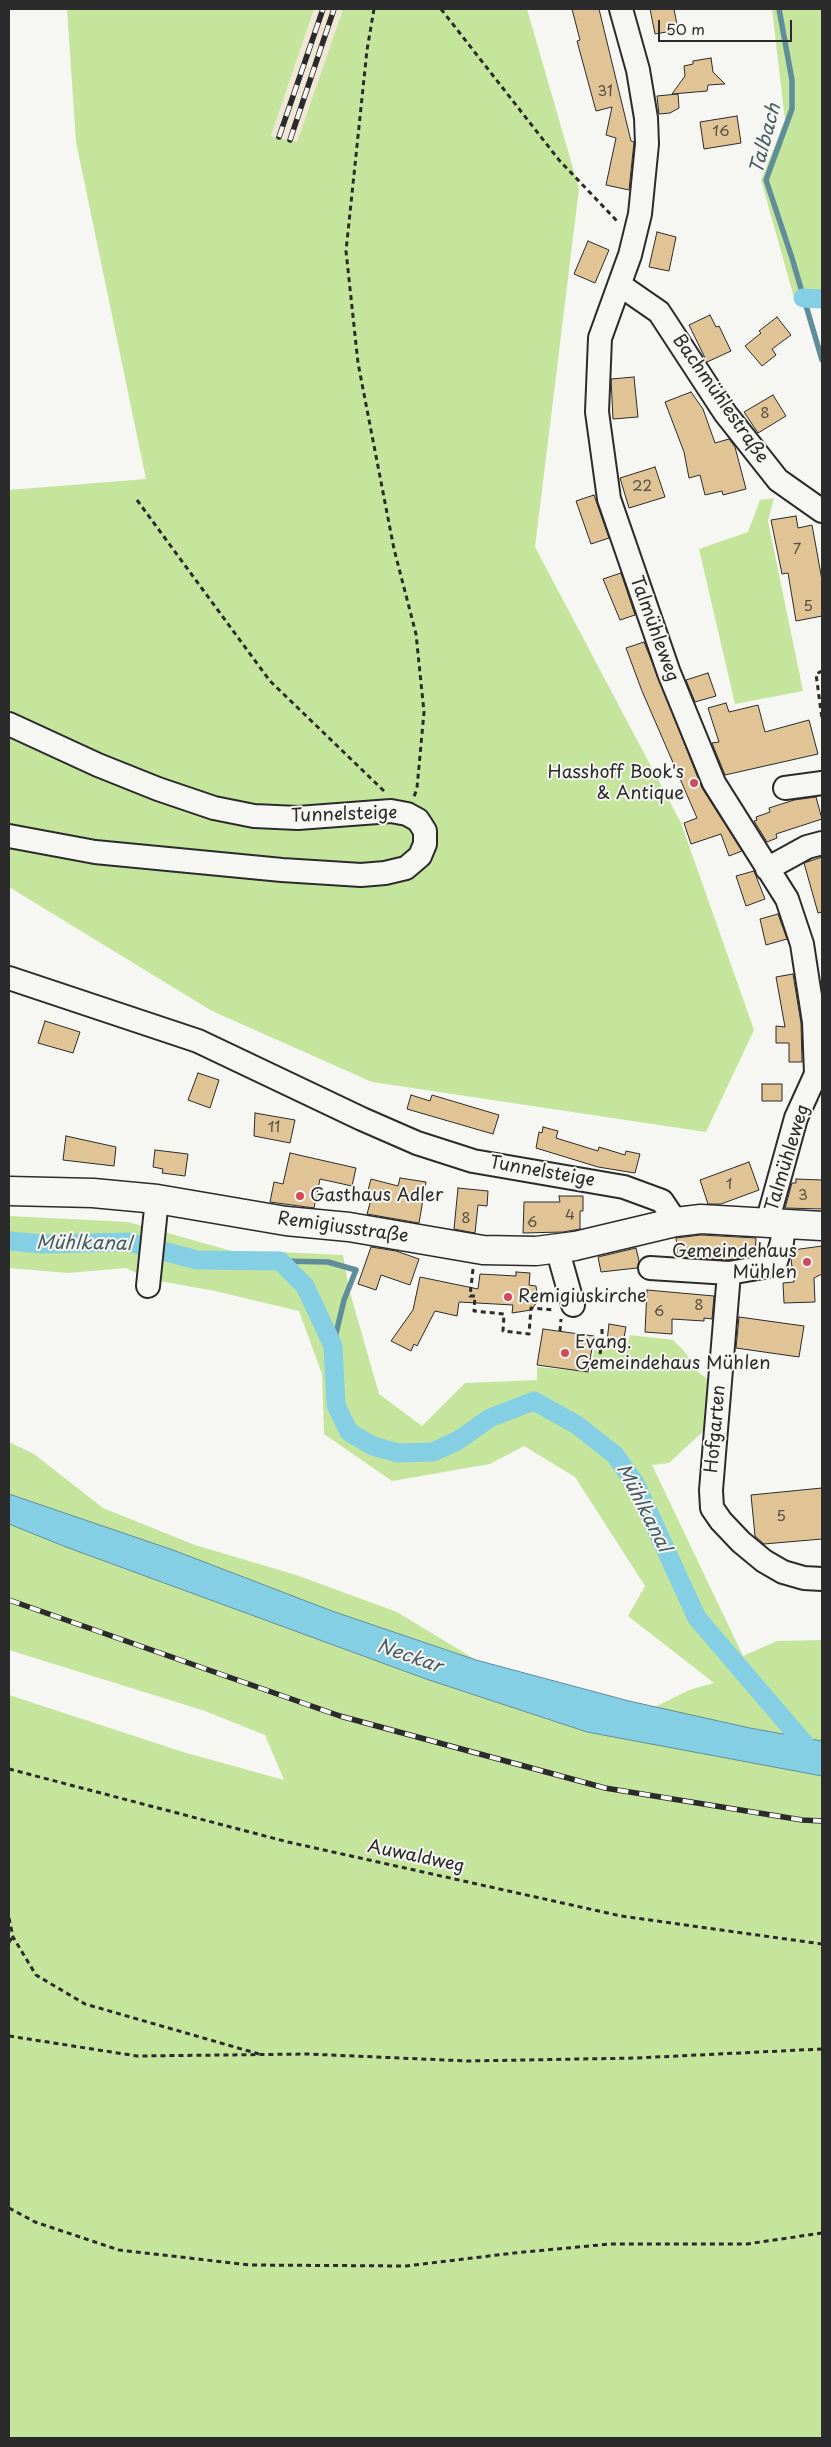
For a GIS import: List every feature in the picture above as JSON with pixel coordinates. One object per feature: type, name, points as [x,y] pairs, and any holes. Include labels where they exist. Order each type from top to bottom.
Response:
[{"type":"main road","name":"Remigiusstraße","points":[[9,1191],[92,1193],[157,1199],[476,1249],[536,1251],[676,1222],[701,1220],[822,1226]]},
{"type":"street","name":"Talmühleweg","points":[[621,9],[638,70],[646,127],[646,173],[634,240],[620,285],[600,338],[597,412],[608,499],[669,673],[714,783],[787,899],[802,944],[814,1022],[816,1074],[796,1118],[770,1212],[776,1223]]},
{"type":"street","name":"Bachmühlestraße","points":[[620,285],[659,312],[725,413],[778,480],[822,511]]},
{"type":"street","name":"Tunnelsteige","points":[[9,724],[98,765],[158,789],[214,808],[254,816],[298,818],[391,811],[407,814],[418,820],[425,831],[425,844],[420,856],[406,868],[385,873],[361,874],[282,870],[95,852],[9,836]]},
{"type":"street","points":[[785,788],[822,782]]},
{"type":"street","points":[[767,869],[807,847],[822,843]]},
{"type":"street","name":"Tunnelsteige","points":[[9,978],[198,1040],[362,1119],[417,1143],[473,1161],[624,1187],[662,1201],[676,1222]]},
{"type":"street","points":[[148,1286],[157,1199]]},
{"type":"street","points":[[650,1268],[729,1273],[775,1266],[782,1242],[776,1223]]},
{"type":"street","points":[[557,1248],[573,1305]]},
{"type":"street","name":"Hofgarten","points":[[729,1273],[711,1490],[712,1508],[721,1521],[741,1542],[764,1560],[783,1572],[804,1578],[822,1579]]},
{"type":"path","points":[[138,500],[270,681],[407,814],[417,788],[424,712],[416,634],[394,549],[358,363],[346,251],[354,160],[374,9]]},
{"type":"path","points":[[440,9],[559,160],[634,240]]},
{"type":"path","points":[[822,671],[816,674],[822,719]]},
{"type":"path","points":[[476,1249],[470,1296],[475,1296],[474,1311],[504,1314],[503,1332],[529,1334],[531,1308],[561,1310],[560,1332]]},
{"type":"path","points":[[600,1354],[602,1329]]},
{"type":"path","points":[[593,1342],[602,1343]]},
{"type":"path","name":"Auwaldweg","points":[[9,1769],[288,1842],[621,1916],[822,1944]]},
{"type":"path","points":[[9,1918],[13,1937],[36,1975],[85,2004],[262,2054]]},
{"type":"path","points":[[9,1942],[13,1937]]},
{"type":"path","points":[[9,2036],[137,2056],[308,2054],[468,2061],[637,2058],[822,2049]]},
{"type":"path","points":[[9,2208],[35,2222],[119,2250],[250,2265],[406,2266],[514,2252],[610,2244],[747,2244],[822,2232]]},
{"type":"shaded area","points":[[314,9],[343,9],[297,142],[271,136]]},
{"type":"green space","points":[[67,9],[314,9],[271,136],[297,142],[343,9],[527,9],[579,189],[535,547],[681,823],[754,1030],[706,1132],[372,1082],[212,1011],[9,887],[9,490],[146,479],[76,142]]},
{"type":"green space","points":[[772,9],[822,9],[822,301],[795,301],[761,180],[785,120]]},
{"type":"green space","points":[[774,498],[768,521],[803,691],[735,704],[699,549],[748,532],[760,500]]},
{"type":"green space","points":[[9,1216],[128,1222],[239,1253],[279,1252],[343,1255],[349,1289],[379,1394],[422,1426],[465,1383],[537,1380],[537,1367],[591,1372],[594,1350],[606,1351],[607,1343],[626,1347],[630,1335],[673,1340],[685,1352],[694,1369],[710,1381],[709,1426],[669,1463],[652,1465],[743,1656],[777,1641],[822,1640],[822,1741],[750,1728],[655,1707],[689,1690],[714,1683],[628,1616],[645,1586],[575,1477],[524,1446],[490,1464],[392,1481],[324,1434],[322,1374],[299,1311],[215,1291],[149,1279],[126,1268],[68,1273],[9,1268]]},
{"type":"green space","points":[[9,1442],[34,1454],[103,1508],[195,1545],[296,1575],[397,1612],[476,1660],[332,1611],[173,1550],[9,1494]]},
{"type":"green space","points":[[9,1524],[66,1547],[426,1679],[587,1732],[822,1776],[822,2438],[9,2438],[9,1695],[183,1752],[284,1780],[265,1735],[205,1711],[9,1650]]},
{"type":"water","name":"Neckar","points":[[9,1494],[173,1550],[332,1611],[476,1660],[629,1701],[750,1728],[822,1741],[822,1776],[587,1732],[426,1679],[66,1547],[9,1524]]},
{"type":"building","points":[[572,9],[599,9],[631,141],[634,142],[629,190],[606,185],[616,138],[606,135],[612,107],[596,111],[577,41],[580,40]]},
{"type":"building","points":[[650,9],[674,9],[678,30],[655,34]]},
{"type":"building","points":[[711,58],[713,72],[725,84],[708,85],[707,91],[672,94],[685,76],[684,66],[693,64],[693,61]]},
{"type":"building","points":[[678,94],[679,108],[670,113],[659,114],[657,96]]},
{"type":"building","points":[[737,116],[741,143],[704,149],[700,122]]},
{"type":"building","points":[[657,232],[676,237],[669,271],[649,267]]},
{"type":"building","points":[[588,241],[609,250],[595,283],[574,274]]},
{"type":"building","points":[[710,315],[716,327],[719,326],[731,351],[707,362],[689,325]]},
{"type":"building","points":[[777,317],[791,335],[772,349],[776,355],[762,366],[745,346],[761,333],[759,331]]},
{"type":"building","points":[[634,377],[638,417],[613,419],[611,379]]},
{"type":"building","points":[[691,392],[703,409],[715,443],[729,439],[735,447],[746,489],[723,495],[722,491],[705,495],[700,475],[689,478],[684,452],[665,402]]},
{"type":"building","points":[[773,395],[786,416],[758,433],[744,412]]},
{"type":"building","points":[[655,467],[665,497],[629,508],[620,478]]},
{"type":"building","points":[[594,495],[609,538],[591,544],[576,501]]},
{"type":"building","points":[[796,516],[798,528],[812,525],[822,580],[822,616],[796,621],[788,573],[782,574],[771,520]]},
{"type":"building","points":[[621,573],[635,615],[620,620],[603,579]]},
{"type":"building","points":[[644,642],[702,788],[742,851],[729,856],[721,834],[691,844],[684,823],[697,818],[642,691],[626,648]]},
{"type":"building","points":[[708,673],[716,696],[695,702],[686,680]]},
{"type":"building","points":[[726,703],[729,712],[758,705],[765,732],[809,720],[818,754],[725,775],[712,743],[719,742],[708,708]]},
{"type":"building","points":[[816,797],[822,819],[776,834],[777,838],[767,842],[754,821],[757,820],[756,817],[770,812],[769,808],[794,800]]},
{"type":"building","points":[[822,857],[822,912],[818,913],[804,863]]},
{"type":"building","points":[[754,871],[765,899],[746,906],[736,876]]},
{"type":"building","points":[[778,914],[787,939],[766,945],[760,919]]},
{"type":"building","points":[[793,974],[801,1023],[802,1062],[789,1062],[789,1043],[776,1043],[776,1026],[785,1027],[776,977]]},
{"type":"building","points":[[45,1021],[80,1032],[73,1053],[38,1043]]},
{"type":"building","points":[[198,1073],[219,1080],[210,1108],[188,1100]]},
{"type":"building","points":[[762,1084],[782,1084],[782,1101],[762,1101]]},
{"type":"building","points":[[411,1095],[430,1101],[432,1095],[499,1115],[493,1134],[407,1109]]},
{"type":"building","points":[[255,1113],[295,1120],[290,1143],[254,1136]]},
{"type":"building","points":[[543,1127],[558,1131],[556,1138],[598,1151],[599,1147],[625,1155],[626,1151],[640,1154],[635,1173],[598,1167],[536,1148],[539,1132],[542,1133]]},
{"type":"building","points":[[66,1136],[116,1147],[114,1166],[63,1160]]},
{"type":"building","points":[[155,1150],[188,1154],[185,1176],[162,1173],[163,1169],[153,1167]]},
{"type":"building","points":[[290,1153],[356,1168],[352,1186],[320,1179],[314,1208],[270,1202],[274,1182],[283,1184]]},
{"type":"building","points":[[749,1162],[759,1190],[721,1204],[708,1204],[700,1180]]},
{"type":"building","points":[[400,1178],[426,1182],[419,1223],[367,1214],[372,1196],[367,1194],[371,1179],[398,1186]]},
{"type":"building","points":[[796,1179],[822,1180],[822,1209],[785,1208],[792,1183],[796,1183]]},
{"type":"building","points":[[458,1188],[488,1191],[487,1206],[478,1205],[475,1233],[454,1229]]},
{"type":"building","points":[[559,1196],[583,1196],[583,1211],[580,1211],[580,1229],[563,1232],[523,1233],[524,1202],[560,1202]]},
{"type":"building","points":[[701,1235],[756,1238],[755,1255],[728,1260],[678,1257],[676,1238]]},
{"type":"building","points":[[822,1246],[822,1274],[814,1278],[815,1302],[784,1303],[783,1283],[794,1282],[791,1259],[793,1250]]},
{"type":"building","points":[[371,1247],[396,1251],[419,1259],[410,1285],[381,1275],[376,1290],[358,1284]]},
{"type":"building","points":[[636,1248],[639,1261],[637,1268],[601,1272],[598,1257]]},
{"type":"building","points":[[516,1272],[530,1273],[529,1285],[536,1286],[538,1301],[531,1310],[512,1313],[513,1305],[459,1302],[457,1316],[435,1311],[417,1346],[414,1344],[411,1351],[391,1341],[413,1310],[420,1277],[478,1289],[480,1274],[516,1276]]},
{"type":"building","points":[[647,1290],[714,1296],[712,1319],[704,1318],[704,1321],[672,1319],[672,1334],[645,1332]]},
{"type":"building","points":[[739,1317],[804,1326],[799,1357],[736,1348]]},
{"type":"building","points":[[609,1324],[626,1327],[623,1343],[607,1341]]},
{"type":"building","name":"Evang. Gemeindehaus Mühlen","points":[[543,1329],[594,1336],[588,1372],[537,1365]]},
{"type":"building","points":[[822,1488],[822,1539],[764,1544],[755,1536],[751,1495]]},
{"type":"waterway","name":"Talbach","points":[[779,9],[792,80],[792,109],[766,180],[792,258],[822,360]]},
{"type":"waterway","points":[[803,298],[822,299]]},
{"type":"waterway","name":"Mühlkanal","points":[[9,1241],[42,1244],[129,1242],[197,1260],[280,1261],[305,1286],[333,1346],[336,1405],[349,1432],[373,1446],[398,1453],[433,1452],[457,1441],[490,1418],[534,1401],[577,1425],[615,1455],[636,1485],[697,1618],[822,1764]]},
{"type":"waterway","points":[[280,1261],[328,1262],[356,1270],[344,1300],[333,1346]]},
{"type":"railway","points":[[279,137],[323,9]]},
{"type":"railway","points":[[290,140],[334,9]]},
{"type":"railway","points":[[9,1600],[340,1716],[605,1788],[802,1820],[822,1821]]},
{"type":"place","name":"Hasshoff Book's & Antique","points":[[694,783]]},
{"type":"place","name":"Gasthaus Adler","points":[[300,1196]]},
{"type":"place","name":"Gemeindehaus Mühlen","points":[[807,1262]]},
{"type":"place","name":"Remigiuskirche","points":[[508,1297]]},
{"type":"place","name":"Evang. Gemeindehaus Mühlen","points":[[565,1353]]}]
